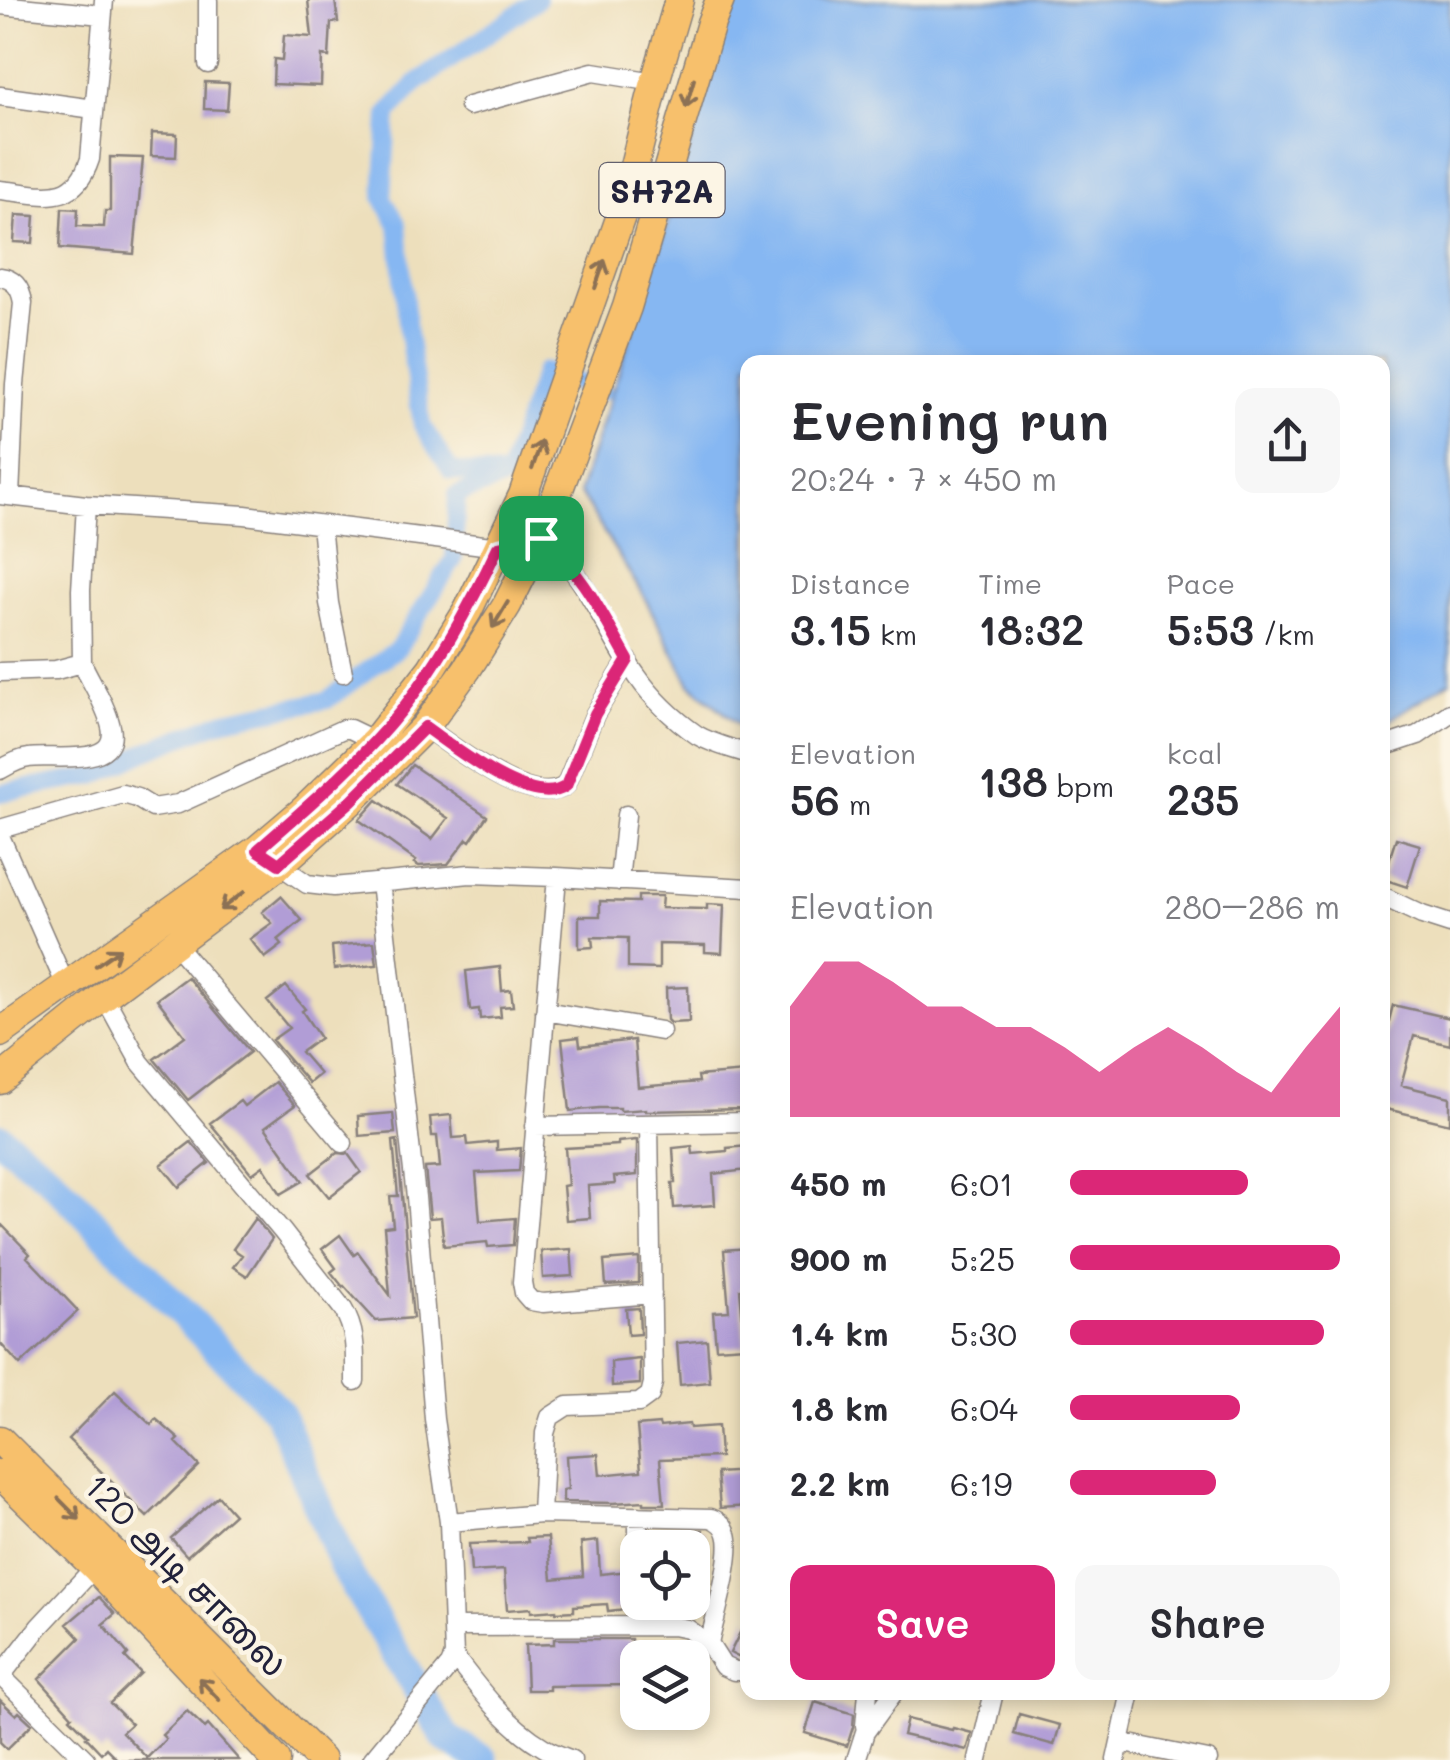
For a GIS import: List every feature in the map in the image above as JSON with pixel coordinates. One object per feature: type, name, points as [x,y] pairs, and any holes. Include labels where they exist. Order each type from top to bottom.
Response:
[{"type":"main road","name":"SH72A","points":[[0,1080],[175,944],[269,857],[304,810],[375,740],[432,668],[468,610],[484,545],[523,494],[622,210],[679,0]]},
{"type":"main road","name":"SH72A","points":[[0,1033],[351,801],[425,727],[467,670],[541,538],[627,307],[720,0]]},
{"type":"main road","name":"120 அடி சாலை","points":[[2,1455],[95,1567],[276,1760]]},
{"type":"main road","name":"120 அடி சாலை","points":[[2,1455],[321,1760]]},
{"type":"street","points":[[208,0],[208,64]]},
{"type":"street","points":[[0,5],[103,7],[90,158],[84,178],[70,191],[53,195],[0,190]]},
{"type":"street","points":[[469,106],[593,72],[655,82]]},
{"type":"street","points":[[0,96],[94,110]]},
{"type":"street","points":[[0,278],[16,284],[23,303],[8,383],[5,496],[86,506],[245,515],[484,545],[541,538],[557,550],[589,590],[636,674],[664,708],[700,737],[740,751]]},
{"type":"street","points":[[0,770],[28,758],[76,758],[104,750],[112,739],[107,714],[82,663],[86,506]]},
{"type":"street","points":[[321,525],[329,603],[342,673]]},
{"type":"street","points":[[425,727],[492,773],[545,793],[558,791],[566,786],[595,714],[628,660]]},
{"type":"street","points":[[0,672],[56,670],[82,663]]},
{"type":"street","points":[[1390,744],[1418,735],[1450,713]]},
{"type":"street","points":[[0,829],[123,794],[153,808],[178,804],[342,728],[375,740]]},
{"type":"street","points":[[619,880],[626,816]]},
{"type":"street","points":[[0,836],[66,986]]},
{"type":"street","points":[[269,857],[306,884],[333,887],[470,874],[740,888]]},
{"type":"street","points":[[557,877],[524,1293],[531,1301],[543,1304],[652,1294]]},
{"type":"street","points":[[372,1760],[452,1660],[454,1628],[449,1522],[434,1419],[416,1197],[380,882]]},
{"type":"street","points":[[1390,900],[1450,924]]},
{"type":"street","points":[[175,944],[343,1143]]},
{"type":"street","points":[[104,996],[140,1062],[282,1230],[351,1322],[355,1381]]},
{"type":"street","points":[[545,1010],[661,1032]]},
{"type":"street","points":[[536,1126],[740,1122]]},
{"type":"street","points":[[541,1514],[545,1433],[550,1417],[567,1406],[639,1403],[650,1395],[653,1383],[649,1124]]},
{"type":"street","points":[[449,1522],[541,1514],[720,1521],[727,1533],[729,1551],[709,1640]]},
{"type":"street","points":[[638,1516],[638,1530]]},
{"type":"street","points":[[86,1760],[1,1675],[95,1567]]},
{"type":"street","points":[[638,1620],[638,1626]]},
{"type":"street","points":[[454,1628],[673,1626],[688,1629],[703,1640]]},
{"type":"street","points":[[710,1647],[723,1666],[740,1670]]},
{"type":"street","points":[[452,1660],[524,1734],[545,1749],[572,1760]]},
{"type":"street","points":[[856,1760],[865,1732],[867,1700]]},
{"type":"street","points":[[865,1732],[888,1700]]},
{"type":"street","points":[[978,1760],[992,1700]]},
{"type":"street","points":[[1129,1700],[1118,1751],[1208,1760]]},
{"type":"water","points":[[732,0],[1450,0],[1450,681],[1390,720],[1390,355],[740,355],[740,726],[690,684],[642,593],[579,492],[668,222]]},
{"type":"building","points":[[308,0],[335,0],[338,22],[331,23],[329,57],[322,56],[321,86],[273,84],[274,59],[282,60],[284,35],[312,37]]},
{"type":"building","points":[[205,82],[229,83],[227,110],[204,109]]},
{"type":"building","points":[[152,133],[177,134],[176,157],[151,156]]},
{"type":"building","points":[[110,157],[143,158],[134,254],[60,248],[62,208],[78,209],[77,226],[104,227],[105,211],[110,211]]},
{"type":"building","points":[[16,215],[35,216],[33,243],[14,242]]},
{"type":"building","points":[[412,765],[487,816],[448,864],[419,866],[359,820],[377,800],[432,839],[448,818],[397,784]]},
{"type":"building","points":[[1396,838],[1420,845],[1407,887],[1390,881],[1390,857]]},
{"type":"building","points":[[281,896],[302,920],[278,940],[282,945],[265,958],[250,939],[272,923],[262,912]]},
{"type":"building","points":[[638,896],[662,896],[661,908],[707,909],[707,904],[724,905],[722,953],[705,952],[705,945],[659,944],[659,969],[628,968],[628,938],[592,937],[593,947],[579,948],[579,916],[600,916],[600,901],[638,902]]},
{"type":"building","points":[[374,942],[377,965],[334,969],[332,946]]},
{"type":"building","points":[[500,967],[502,991],[511,990],[513,1006],[500,1007],[501,1017],[480,1019],[479,1009],[470,1010],[466,971]]},
{"type":"building","points":[[187,977],[250,1052],[188,1100],[154,1059],[185,1036],[157,999]]},
{"type":"building","points":[[286,986],[305,1009],[302,1011],[320,1038],[301,1052],[320,1074],[309,1083],[272,1040],[289,1028],[267,1001]]},
{"type":"building","points":[[688,987],[689,1022],[670,1023],[666,988]]},
{"type":"building","points":[[1393,1005],[1450,1018],[1450,1045],[1414,1036],[1401,1085],[1450,1097],[1450,1124],[1390,1110]]},
{"type":"building","points":[[579,1037],[580,1046],[634,1040],[638,1087],[699,1082],[698,1076],[740,1072],[740,1109],[570,1111],[562,1039]]},
{"type":"building","points":[[275,1082],[295,1105],[265,1127],[303,1181],[281,1194],[263,1166],[252,1174],[210,1123],[240,1101],[244,1106]]},
{"type":"building","points":[[393,1113],[395,1133],[359,1136],[358,1116]]},
{"type":"building","points":[[451,1115],[453,1138],[467,1137],[468,1145],[497,1142],[497,1150],[521,1148],[519,1171],[476,1173],[480,1221],[515,1218],[513,1245],[488,1247],[487,1242],[444,1246],[441,1217],[430,1218],[425,1168],[440,1167],[437,1136],[432,1136],[430,1117]]},
{"type":"building","points":[[397,1140],[413,1318],[376,1321],[331,1272],[336,1268],[322,1249],[340,1235],[390,1295],[384,1227],[393,1226],[390,1196],[398,1196],[393,1141]]},
{"type":"building","points":[[637,1140],[637,1175],[614,1177],[615,1184],[588,1186],[590,1218],[566,1220],[565,1148]]},
{"type":"building","points":[[191,1142],[209,1163],[179,1187],[161,1165]]},
{"type":"building","points":[[692,1146],[693,1154],[740,1147],[740,1171],[713,1174],[715,1205],[674,1208],[673,1148]]},
{"type":"building","points":[[337,1153],[348,1154],[361,1172],[329,1197],[310,1174]]},
{"type":"building","points":[[255,1218],[272,1239],[247,1276],[233,1267],[242,1255],[233,1249]]},
{"type":"building","points":[[0,1223],[78,1311],[20,1365],[0,1343]]},
{"type":"building","points":[[571,1249],[573,1276],[543,1278],[541,1251]]},
{"type":"building","points":[[740,1249],[740,1346],[716,1348],[713,1312],[729,1311],[724,1250]]},
{"type":"building","points":[[639,1258],[639,1283],[606,1285],[604,1261]]},
{"type":"building","points":[[639,1308],[640,1334],[628,1335],[626,1309]]},
{"type":"building","points":[[707,1340],[710,1382],[680,1385],[677,1343]]},
{"type":"building","points":[[640,1359],[640,1384],[612,1386],[611,1362]]},
{"type":"building","points":[[115,1391],[151,1425],[156,1419],[179,1439],[176,1442],[199,1466],[147,1517],[68,1439]]},
{"type":"building","points":[[637,1426],[718,1426],[720,1457],[660,1459],[664,1504],[563,1502],[563,1490],[568,1489],[566,1456],[598,1454],[600,1475],[641,1471]]},
{"type":"building","points":[[740,1472],[740,1507],[720,1508],[717,1473]]},
{"type":"building","points":[[218,1496],[234,1514],[187,1556],[171,1538]]},
{"type":"building","points":[[548,1537],[552,1579],[583,1576],[581,1543],[598,1541],[600,1574],[620,1572],[620,1610],[608,1611],[607,1604],[574,1606],[574,1611],[507,1610],[504,1570],[471,1572],[469,1544],[528,1542],[527,1538]]},
{"type":"building","points":[[99,1597],[115,1614],[103,1624],[141,1673],[110,1703],[131,1724],[122,1732],[147,1758],[166,1739],[162,1735],[187,1711],[205,1728],[208,1725],[239,1760],[118,1760],[106,1748],[101,1753],[86,1737],[39,1679],[80,1638],[67,1624]]},
{"type":"building","points":[[740,1632],[740,1658],[730,1653]]},
{"type":"building","points":[[554,1639],[631,1639],[620,1640],[620,1685],[527,1690],[525,1645],[554,1644]]},
{"type":"building","points":[[0,1700],[32,1724],[7,1749],[0,1742]]},
{"type":"building","points":[[815,1702],[854,1714],[847,1746],[805,1733]]},
{"type":"building","points":[[1019,1714],[1060,1725],[1054,1745],[1014,1734]]},
{"type":"building","points":[[907,1719],[972,1733],[967,1750],[903,1735]]},
{"type":"waterway","points":[[537,0],[415,84],[388,114],[383,198],[398,225],[422,425],[451,471],[507,477],[544,371],[602,391]]},
{"type":"waterway","points":[[0,793],[95,776],[225,720],[327,700],[398,648],[454,559],[457,495],[504,478]]},
{"type":"waterway","points":[[0,1138],[49,1177],[278,1411],[344,1567],[446,1738],[483,1760]]},
{"type":"route","points":[[541,538],[557,550],[589,590],[628,660],[595,714],[566,786],[545,793],[492,773],[425,727],[351,801],[279,864],[258,850],[350,767],[401,711],[468,610],[498,547],[541,538]]}]
